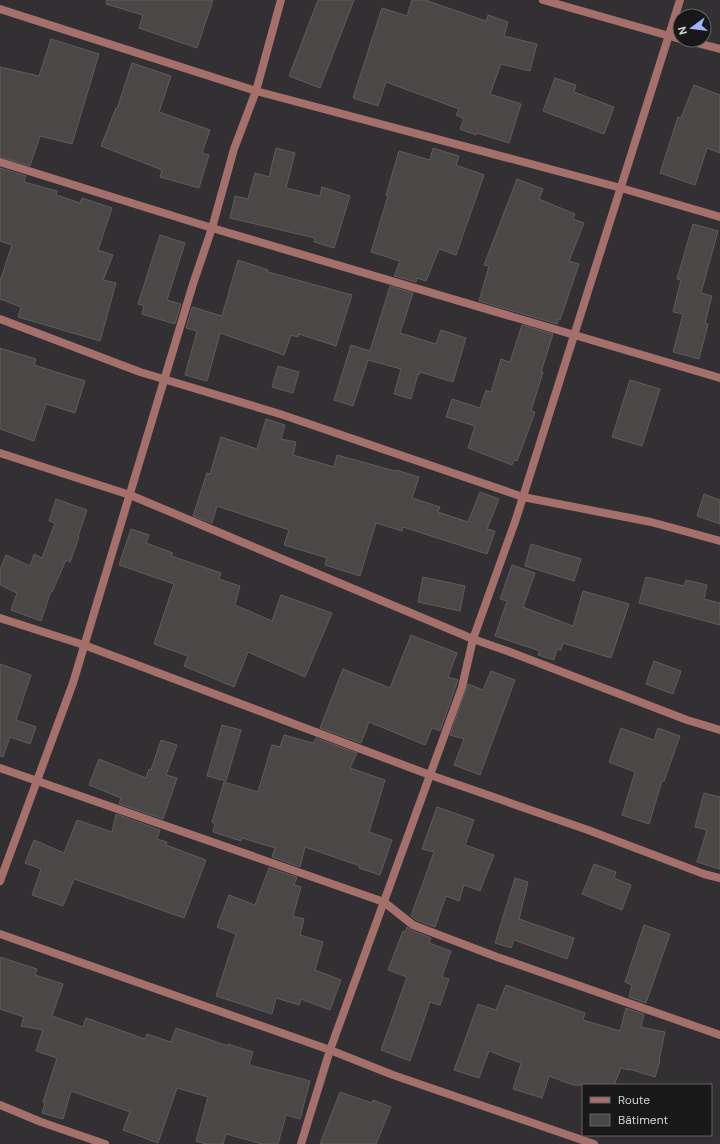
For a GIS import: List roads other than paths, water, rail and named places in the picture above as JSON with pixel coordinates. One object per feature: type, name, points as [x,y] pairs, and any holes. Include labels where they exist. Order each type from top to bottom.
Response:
[{"type":"street","points":[[0,881],[73,683],[193,284],[212,228],[234,149],[256,92],[281,0]]},
{"type":"street","points":[[543,0],[672,37]]},
{"type":"street","points":[[301,1144],[330,1050],[462,686],[473,639],[523,497],[680,0]]},
{"type":"street","points":[[0,9],[256,92],[621,188],[720,217]]},
{"type":"street","points":[[0,162],[212,228],[573,336],[720,378]]},
{"type":"street","points":[[0,319],[165,380],[280,414],[523,497],[651,522],[720,542]]},
{"type":"street","points":[[0,453],[130,495],[473,639],[687,720],[720,730]]},
{"type":"street","points":[[0,618],[84,645],[430,775],[588,830],[704,874],[720,878]]},
{"type":"street","points":[[0,768],[384,902],[413,925],[497,957],[720,1035]]},
{"type":"street","points":[[0,934],[330,1050],[393,1075],[594,1144]]},
{"type":"street","points":[[0,1105],[41,1122],[105,1144]]}]
